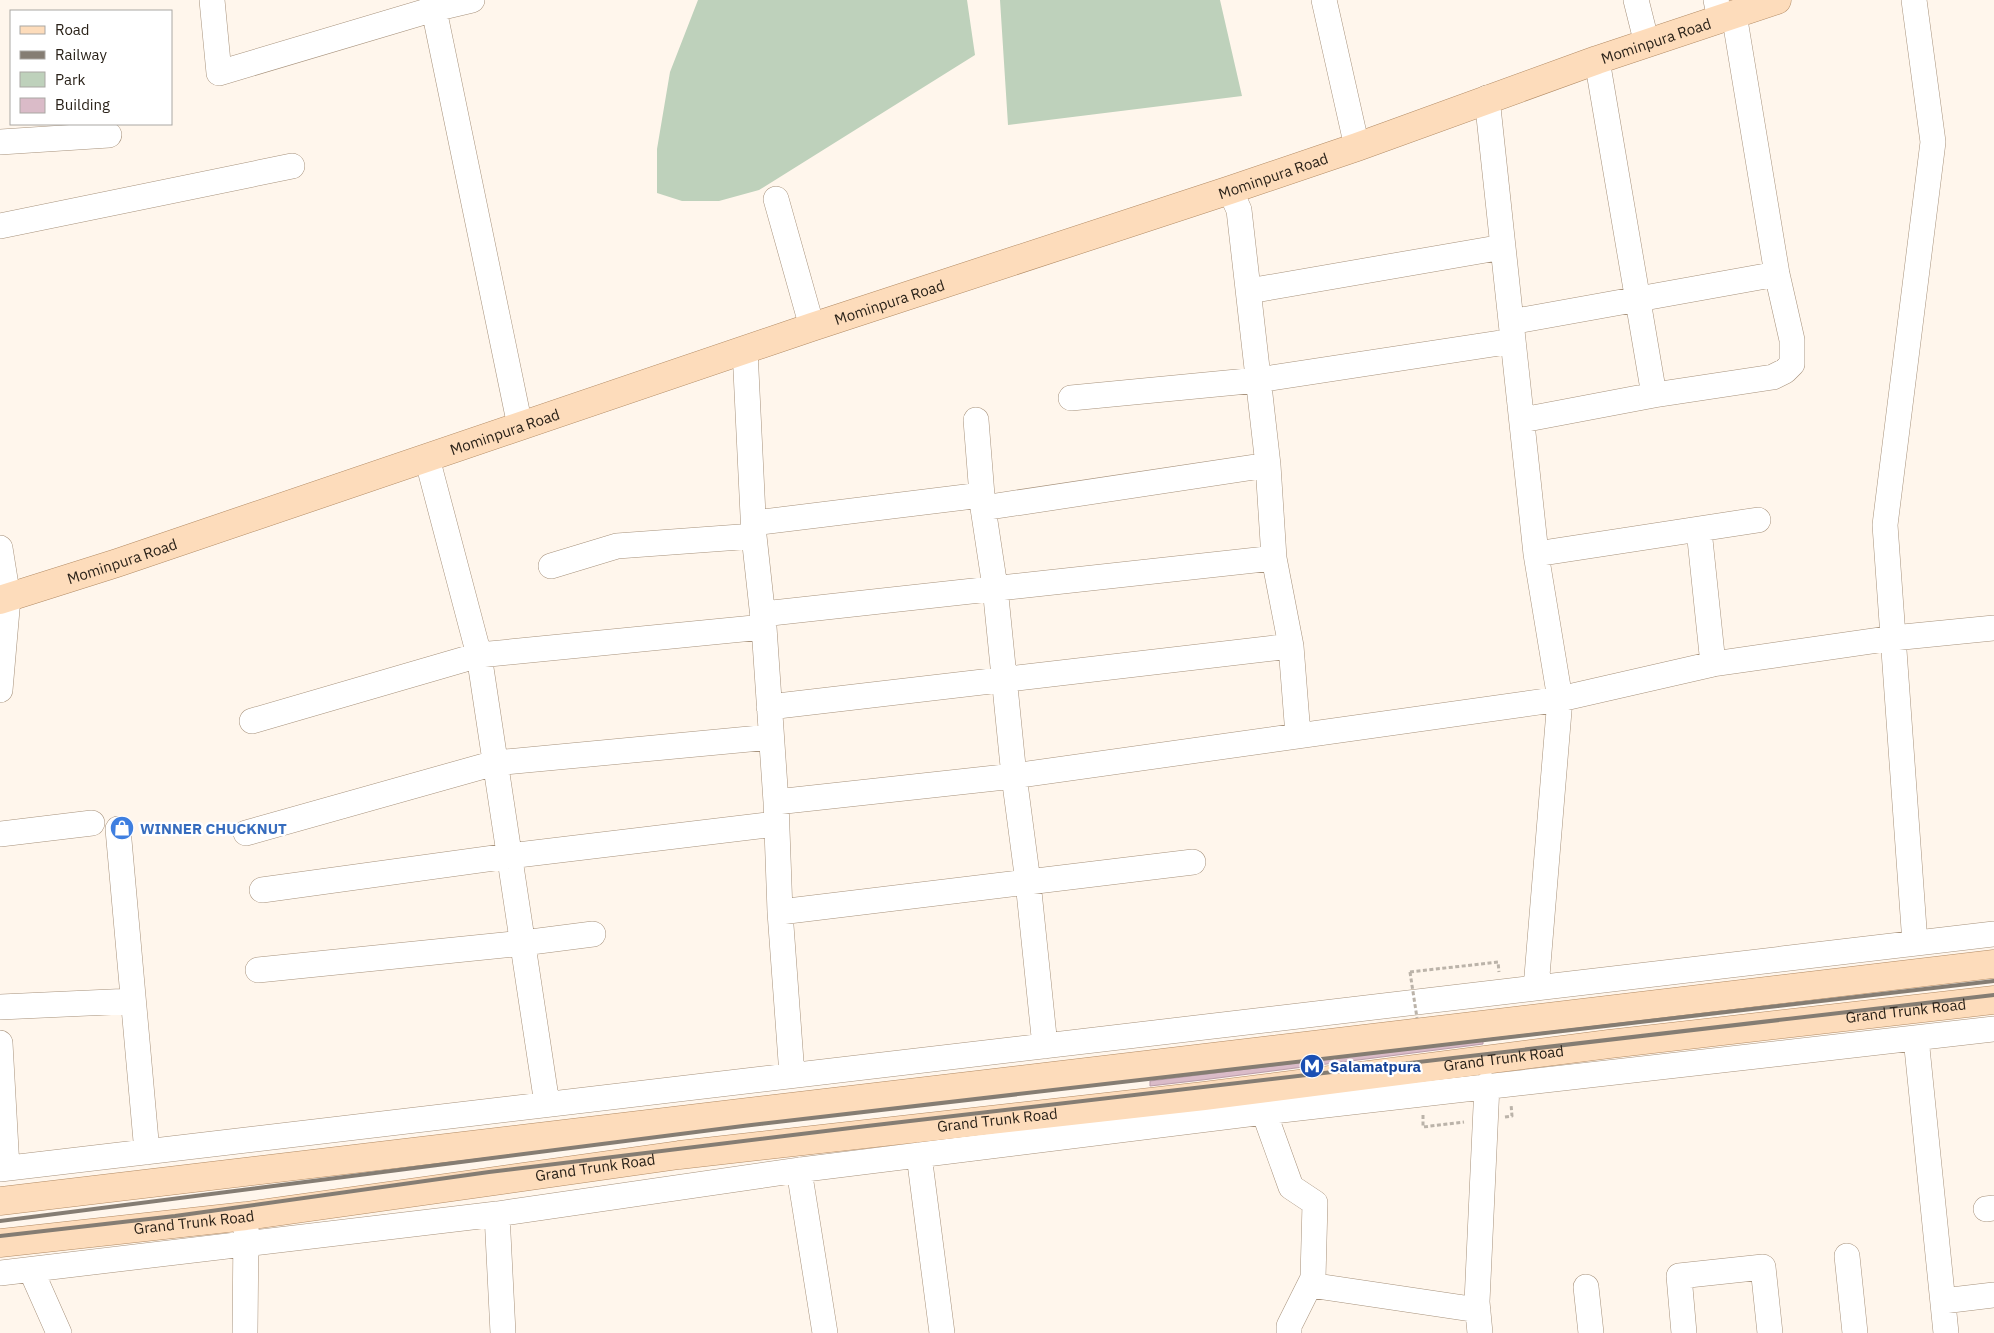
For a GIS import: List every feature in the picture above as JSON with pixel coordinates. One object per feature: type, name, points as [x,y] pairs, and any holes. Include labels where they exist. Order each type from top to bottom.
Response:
[{"type":"main road","name":"Mominpura Road","points":[[4,599],[116,563],[745,350],[1230,190],[1487,98],[1647,44],[1724,11],[1777,0]]},
{"type":"main road","points":[[0,1201],[1994,964]]},
{"type":"main road","name":"Grand Trunk Road","points":[[0,1243],[246,1216],[679,1155],[1204,1096],[1664,1038],[1994,1000]]},
{"type":"main road","points":[[675,1120],[679,1155]]},
{"type":"street","points":[[212,0],[219,73],[433,5],[472,0]]},
{"type":"street","points":[[1324,0],[1357,146]]},
{"type":"street","points":[[1636,0],[1647,44]]},
{"type":"street","points":[[1914,0],[1933,142],[1885,525],[1915,943]]},
{"type":"street","points":[[433,5],[520,426]]},
{"type":"street","points":[[1522,420],[1654,395],[1773,376],[1785,371],[1792,364],[1793,352],[1724,11]]},
{"type":"street","points":[[1597,60],[1654,395]]},
{"type":"street","points":[[1487,98],[1536,554],[1560,699],[1536,988]]},
{"type":"street","points":[[0,142],[109,135]]},
{"type":"street","points":[[0,226],[292,166]]},
{"type":"street","points":[[1230,190],[1239,210],[1268,465],[1274,558],[1291,646],[1298,735]]},
{"type":"street","points":[[776,199],[812,328]]},
{"type":"street","points":[[1249,291],[1503,247]]},
{"type":"street","points":[[1071,398],[1258,380],[1512,332],[1637,299],[1777,274]]},
{"type":"street","points":[[745,350],[754,530],[763,620],[776,813],[780,912],[792,1075]]},
{"type":"street","points":[[976,420],[982,501],[1028,882],[1045,1046]]},
{"type":"street","points":[[427,458],[479,655],[547,1104]]},
{"type":"street","points":[[552,566],[616,546],[1268,465]]},
{"type":"street","points":[[1536,554],[1758,520]]},
{"type":"street","points":[[1698,530],[1713,664]]},
{"type":"street","points":[[0,548],[4,599],[0,690]]},
{"type":"street","points":[[252,721],[479,655],[763,620],[994,588],[1274,558]]},
{"type":"street","points":[[262,890],[509,856],[1014,776],[1560,699],[1713,664],[1893,638],[1994,628]]},
{"type":"street","points":[[769,707],[1004,678],[1291,646]]},
{"type":"street","points":[[246,833],[495,763],[771,736]]},
{"type":"street","points":[[0,834],[92,823]]},
{"type":"street","points":[[118,829],[147,1152]]},
{"type":"street","points":[[780,912],[1193,862]]},
{"type":"street","points":[[258,970],[523,944],[593,934]]},
{"type":"street","points":[[0,1043],[3,1169],[1994,934]]},
{"type":"street","points":[[0,1007],[133,1000]]},
{"type":"street","points":[[0,1273],[497,1214],[799,1170],[1264,1112],[1994,1029]]},
{"type":"street","points":[[1664,1038],[1668,1066]]},
{"type":"street","points":[[1916,1038],[1946,1333]]},
{"type":"street","points":[[1310,1285],[1479,1321],[1487,1086]]},
{"type":"street","points":[[1264,1112],[1291,1187],[1315,1203],[1313,1278],[1289,1326],[1288,1333]]},
{"type":"street","points":[[919,1155],[942,1333]]},
{"type":"street","points":[[799,1170],[825,1333]]},
{"type":"street","points":[[497,1214],[503,1333]]},
{"type":"street","points":[[245,1333],[246,1216]]},
{"type":"street","points":[[1847,1256],[1855,1333]]},
{"type":"street","points":[[1684,1333],[1679,1276],[1763,1267],[1770,1333]]},
{"type":"street","points":[[31,1270],[59,1333]]},
{"type":"street","points":[[1586,1287],[1591,1333]]},
{"type":"street","points":[[1943,1301],[1994,1295]]},
{"type":"path","points":[[1417,1018],[1410,972],[1498,962]]},
{"type":"green space","points":[[698,0],[967,0],[975,55],[759,190],[719,201],[682,201],[657,193],[657,149],[670,72]]},
{"type":"green space","points":[[1000,0],[1220,0],[1242,96],[1008,125]]},
{"type":"building","points":[[1483,1040],[1483,1044],[1150,1086],[1150,1081]]},
{"type":"railway","points":[[0,1221],[743,1126],[1994,981]]},
{"type":"railway","points":[[0,1236],[175,1216],[489,1172],[867,1126],[1994,995]]},
{"type":"place","name":"WINNER CHUCKNUT","points":[[122,828]]},
{"type":"place","name":"Salamatpura","points":[[1312,1066]]}]
